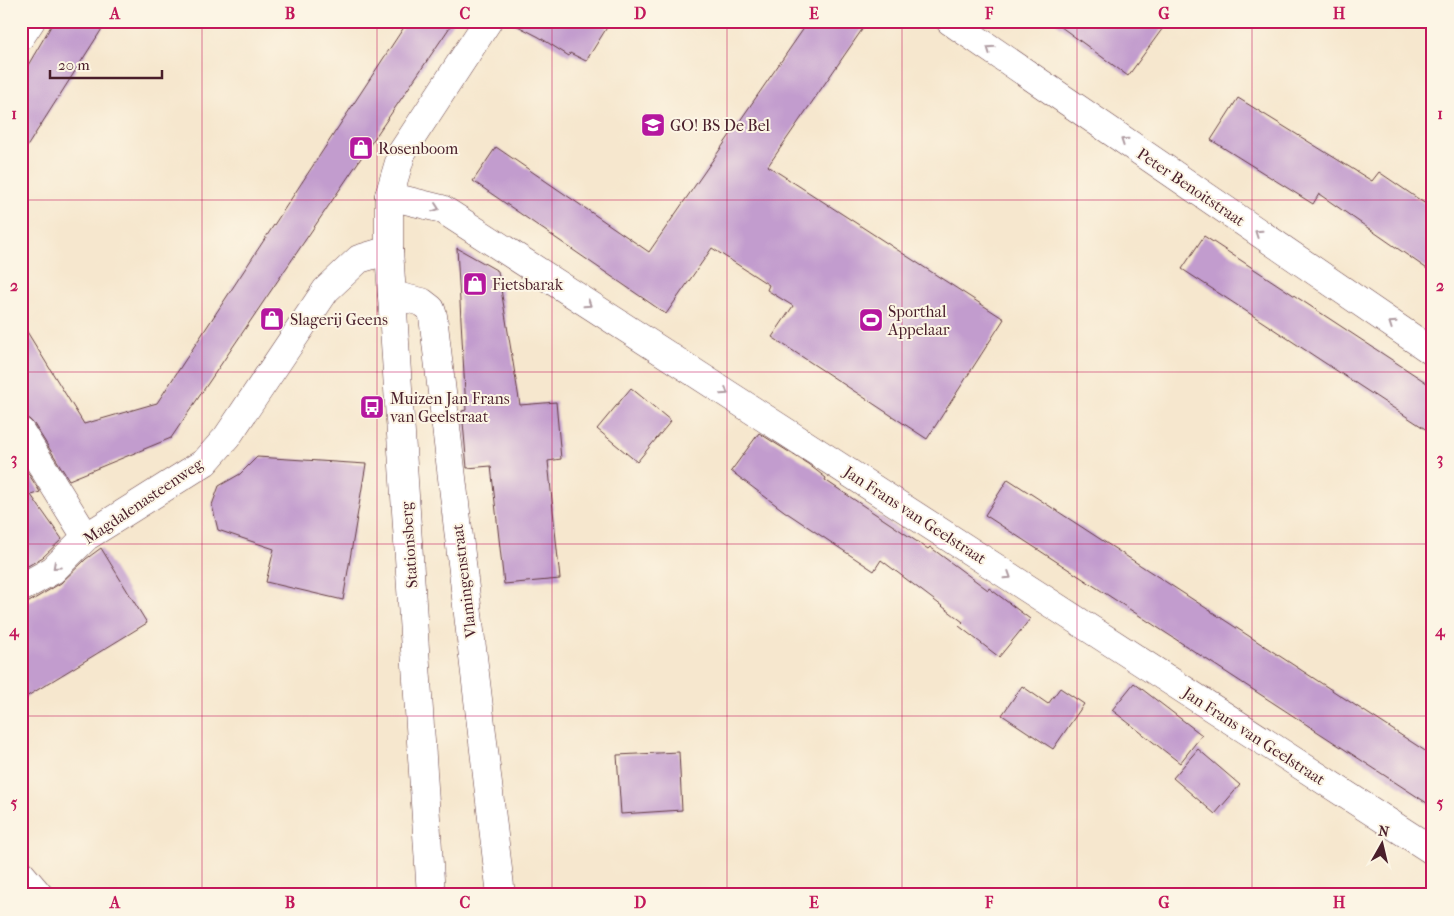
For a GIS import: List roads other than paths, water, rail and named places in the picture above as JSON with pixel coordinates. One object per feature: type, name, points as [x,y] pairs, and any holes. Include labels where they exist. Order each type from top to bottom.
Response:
[{"type":"street","points":[[21,36],[30,21]]},
{"type":"street","points":[[390,196],[402,152],[488,21]]},
{"type":"street","name":"Peter Benoitstraat","points":[[950,21],[1433,352]]},
{"type":"street","name":"Stationsberg","points":[[390,196],[389,250],[431,895]]},
{"type":"street","name":"Jan Frans van Geelstraat","points":[[390,196],[442,209],[1433,851]]},
{"type":"street","name":"Magdalenasteenweg","points":[[21,588],[53,570],[86,537],[205,462],[227,437],[326,290],[359,259],[389,250]]},
{"type":"street","name":"Vlamingenstraat","points":[[392,296],[422,302],[431,308],[433,316],[501,895]]},
{"type":"street","points":[[21,432],[86,537]]},
{"type":"street","points":[[21,874],[39,895]]},
{"type":"place","name":"GO! BS De Bel","points":[[653,125]]},
{"type":"place","name":"Rosenboom","points":[[361,148]]},
{"type":"place","name":"Fietsbarak","points":[[475,284]]},
{"type":"place","name":"Slagerij Geens","points":[[272,319]]},
{"type":"place","name":"Sporthal Appelaar","points":[[871,320]]},
{"type":"place","name":"Muizen Jan Frans van Geelstraat","points":[[372,407]]}]
